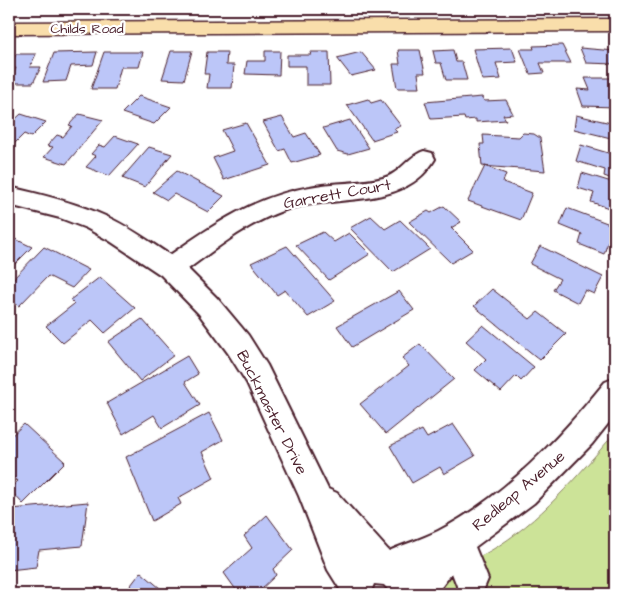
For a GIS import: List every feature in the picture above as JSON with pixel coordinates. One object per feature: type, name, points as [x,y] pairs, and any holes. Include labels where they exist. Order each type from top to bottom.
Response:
[{"type":"main road","name":"Childs Road","points":[[9,28],[615,25]]},
{"type":"street","name":"Garrett Court","points":[[170,268],[235,223],[255,212],[304,196],[387,186],[400,181],[412,173],[424,159]]},
{"type":"street","name":"Buckmaster Drive","points":[[9,196],[64,210],[94,221],[138,246],[170,268],[208,306],[238,344],[268,396],[312,489],[340,558],[372,585]]},
{"type":"street","name":"Redleap Avenue","points":[[372,585],[410,558],[456,540],[508,503],[548,468],[583,433],[615,392]]},
{"type":"street","name":"Redleap Avenue","points":[[414,594],[456,540]]},
{"type":"street","points":[[456,540],[471,579]]},
{"type":"green space","points":[[615,433],[615,594],[429,594],[441,577],[455,567],[490,551],[542,512]]},
{"type":"building","points":[[562,45],[571,63],[540,63],[544,73],[530,74],[520,49],[534,49],[533,46]]},
{"type":"building","points":[[512,48],[517,62],[496,63],[501,79],[482,80],[473,49]]},
{"type":"building","points":[[580,48],[615,51],[615,64],[586,63]]},
{"type":"building","points":[[398,50],[420,50],[425,73],[418,73],[420,88],[397,88],[393,64],[400,64]]},
{"type":"building","points":[[453,50],[456,62],[462,62],[467,80],[446,80],[441,63],[436,63],[433,51]]},
{"type":"building","points":[[171,51],[192,51],[184,80],[162,79]]},
{"type":"building","points":[[265,51],[280,51],[279,75],[245,74],[247,61],[265,61]]},
{"type":"building","points":[[97,52],[93,65],[71,66],[66,81],[43,82],[54,53]]},
{"type":"building","points":[[104,52],[143,52],[139,67],[121,67],[115,89],[91,89]]},
{"type":"building","points":[[207,52],[227,52],[226,65],[234,65],[232,88],[207,88],[209,74],[204,74]]},
{"type":"building","points":[[310,52],[329,52],[330,85],[306,85],[306,66],[287,66],[287,55],[311,55]]},
{"type":"building","points":[[361,52],[376,70],[351,76],[337,58]]},
{"type":"building","points":[[16,54],[36,54],[30,67],[41,67],[33,83],[9,83],[16,68],[10,68]]},
{"type":"building","points":[[585,78],[615,78],[615,107],[583,106],[577,89],[590,90]]},
{"type":"building","points":[[139,96],[171,107],[154,124],[122,113]]},
{"type":"building","points":[[482,97],[484,101],[506,100],[513,114],[503,115],[506,120],[476,122],[476,119],[465,120],[464,117],[431,119],[425,102]]},
{"type":"building","points":[[368,99],[371,103],[381,100],[401,126],[394,129],[397,132],[372,140],[347,105]]},
{"type":"building","points":[[21,114],[46,122],[31,137],[24,134],[9,149],[9,125]]},
{"type":"building","points":[[79,114],[103,120],[66,164],[44,157],[53,147],[47,146],[57,135],[63,137],[72,126],[69,125]]},
{"type":"building","points":[[576,115],[611,123],[612,116],[615,117],[615,139],[574,129]]},
{"type":"building","points":[[282,117],[294,137],[306,133],[320,155],[292,163],[285,149],[279,151],[263,122]]},
{"type":"building","points":[[350,120],[369,148],[348,154],[337,151],[323,128]]},
{"type":"building","points":[[246,123],[270,165],[224,180],[213,158],[233,151],[222,130]]},
{"type":"building","points":[[523,133],[534,134],[540,138],[545,171],[482,166],[480,144],[484,144],[483,135],[519,137]]},
{"type":"building","points":[[115,136],[138,144],[109,176],[86,167],[96,156],[91,154],[99,145],[105,147]]},
{"type":"building","points":[[581,145],[615,155],[615,180],[604,176],[605,170],[576,161]]},
{"type":"building","points":[[149,147],[172,154],[145,187],[122,178]]},
{"type":"building","points":[[485,166],[506,174],[503,182],[532,193],[521,220],[468,201]]},
{"type":"building","points":[[177,171],[224,196],[208,212],[174,194],[167,200],[153,192]]},
{"type":"building","points":[[582,173],[615,183],[615,210],[591,202],[594,193],[578,188]]},
{"type":"building","points":[[444,206],[461,222],[451,228],[473,250],[451,263],[409,222],[428,211],[431,213]]},
{"type":"building","points":[[567,208],[615,226],[615,245],[608,242],[604,254],[579,244],[582,234],[560,225]]},
{"type":"building","points":[[371,216],[385,229],[400,220],[430,249],[393,272],[350,228]]},
{"type":"building","points":[[323,232],[334,242],[349,233],[370,254],[329,280],[296,245]]},
{"type":"building","points":[[9,236],[32,247],[9,270]]},
{"type":"building","points":[[287,246],[335,301],[308,317],[285,290],[277,295],[251,263]]},
{"type":"building","points":[[540,246],[603,277],[594,294],[585,290],[578,303],[553,290],[560,279],[530,264]]},
{"type":"building","points":[[44,247],[89,270],[72,288],[48,276],[19,306],[9,300],[9,283]]},
{"type":"building","points":[[100,277],[135,308],[105,333],[92,320],[63,343],[46,326],[74,304],[70,300]]},
{"type":"building","points":[[492,289],[530,319],[538,312],[566,334],[540,360],[474,306]]},
{"type":"building","points":[[399,291],[414,310],[352,347],[337,326]]},
{"type":"building","points":[[142,319],[174,355],[140,381],[108,342]]},
{"type":"building","points":[[483,325],[534,367],[521,381],[516,376],[501,392],[475,370],[486,359],[466,341]]},
{"type":"building","points":[[420,344],[454,379],[386,434],[360,404],[409,366],[402,358]]},
{"type":"building","points":[[187,356],[198,374],[185,382],[200,405],[162,428],[154,415],[123,434],[107,403]]},
{"type":"building","points":[[209,413],[223,440],[202,452],[214,478],[178,498],[181,504],[152,521],[126,457]]},
{"type":"building","points":[[24,424],[65,462],[23,504],[9,489],[18,481],[9,472],[9,438]]},
{"type":"building","points":[[453,424],[475,456],[444,474],[440,467],[412,483],[390,446],[422,430],[427,438]]},
{"type":"building","points":[[88,502],[82,546],[39,550],[36,567],[9,570],[9,521],[11,509]]},
{"type":"building","points":[[267,515],[293,550],[273,569],[276,575],[256,594],[239,594],[224,573],[252,548],[244,536]]},
{"type":"building","points":[[141,572],[167,594],[124,594]]}]
